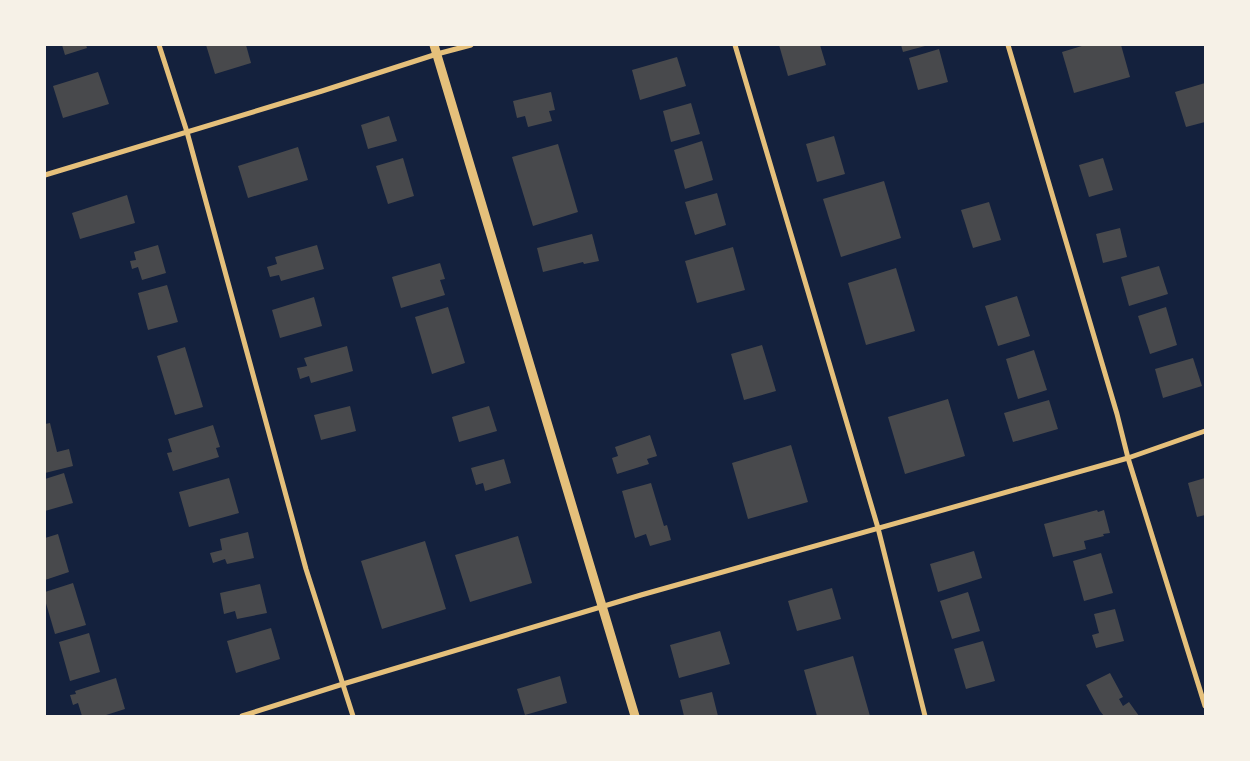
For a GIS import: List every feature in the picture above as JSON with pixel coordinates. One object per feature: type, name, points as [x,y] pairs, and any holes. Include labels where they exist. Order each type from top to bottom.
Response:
[{"type":"street","points":[[159,45],[187,132],[306,569],[353,716]]},
{"type":"street","points":[[45,174],[322,91],[435,49],[470,45]]},
{"type":"street","points":[[735,45],[878,528],[925,716]]},
{"type":"street","points":[[1008,45],[1117,414],[1128,458],[1205,706]]},
{"type":"street","points":[[435,49],[635,716]]},
{"type":"street","points":[[242,716],[602,606],[1128,458],[1205,431]]},
{"type":"building","points":[[62,45],[86,45],[87,48],[65,55]]},
{"type":"building","points":[[206,45],[246,45],[251,63],[215,74]]},
{"type":"building","points":[[779,45],[820,45],[826,65],[788,76]]},
{"type":"building","points":[[901,45],[925,45],[925,46],[903,52]]},
{"type":"building","points":[[1085,45],[1121,45],[1130,77],[1074,93],[1062,52]]},
{"type":"building","points":[[939,49],[948,82],[918,90],[909,58]]},
{"type":"building","points":[[677,57],[686,86],[640,100],[632,70]]},
{"type":"building","points":[[98,72],[109,104],[63,118],[53,86]]},
{"type":"building","points":[[1205,83],[1205,122],[1186,127],[1175,92]]},
{"type":"building","points":[[551,92],[555,110],[549,111],[552,121],[528,127],[525,116],[517,118],[513,101]]},
{"type":"building","points":[[691,103],[700,134],[671,142],[663,111]]},
{"type":"building","points":[[389,116],[397,141],[368,149],[361,125]]},
{"type":"building","points":[[834,136],[845,174],[817,182],[806,144]]},
{"type":"building","points":[[702,141],[713,180],[685,189],[674,150]]},
{"type":"building","points":[[558,144],[578,212],[533,226],[512,157]]},
{"type":"building","points":[[298,147],[308,180],[248,198],[238,166]]},
{"type":"building","points":[[403,158],[414,196],[388,204],[376,166]]},
{"type":"building","points":[[1103,158],[1113,190],[1089,197],[1079,165]]},
{"type":"building","points":[[884,181],[901,238],[841,257],[823,199]]},
{"type":"building","points":[[717,193],[726,225],[695,235],[685,202]]},
{"type":"building","points":[[127,195],[135,223],[80,239],[72,213]]},
{"type":"building","points":[[989,202],[1001,240],[973,248],[961,210]]},
{"type":"building","points":[[1120,228],[1127,257],[1103,263],[1096,234]]},
{"type":"building","points":[[592,234],[599,261],[584,264],[583,262],[543,272],[537,248]]},
{"type":"building","points":[[158,245],[166,273],[142,280],[138,267],[132,269],[130,261],[136,260],[134,252]]},
{"type":"building","points":[[317,245],[324,269],[281,281],[279,275],[270,277],[267,267],[277,264],[275,257]]},
{"type":"building","points":[[733,247],[745,290],[697,303],[685,261]]},
{"type":"building","points":[[440,263],[445,279],[440,280],[445,295],[401,308],[392,277]]},
{"type":"building","points":[[1159,266],[1168,294],[1129,306],[1121,277]]},
{"type":"building","points":[[896,268],[915,331],[866,345],[848,283]]},
{"type":"building","points":[[167,285],[178,322],[148,330],[138,293]]},
{"type":"building","points":[[1017,296],[1030,336],[998,346],[985,306]]},
{"type":"building","points":[[314,297],[322,326],[280,338],[272,310]]},
{"type":"building","points":[[448,307],[465,363],[432,374],[415,317]]},
{"type":"building","points":[[1166,307],[1177,345],[1150,354],[1138,316]]},
{"type":"building","points":[[762,345],[776,391],[744,400],[731,354]]},
{"type":"building","points":[[347,346],[353,371],[311,383],[309,376],[300,379],[297,368],[307,366],[304,358]]},
{"type":"building","points":[[185,347],[203,407],[175,415],[157,356]]},
{"type":"building","points":[[1034,350],[1047,390],[1018,399],[1006,359]]},
{"type":"building","points":[[1193,358],[1202,386],[1163,398],[1155,369]]},
{"type":"building","points":[[948,399],[965,456],[905,474],[888,417]]},
{"type":"building","points":[[1049,400],[1058,429],[1013,442],[1004,413]]},
{"type":"building","points":[[350,406],[356,431],[321,440],[314,415]]},
{"type":"building","points":[[489,406],[497,431],[459,442],[452,417]]},
{"type":"building","points":[[50,423],[57,452],[69,449],[73,466],[45,473],[45,424]]},
{"type":"building","points":[[213,425],[220,447],[216,448],[219,457],[173,471],[167,453],[172,452],[168,439]]},
{"type":"building","points":[[650,435],[657,456],[647,459],[649,464],[617,474],[612,458],[618,456],[615,447]]},
{"type":"building","points":[[791,445],[808,502],[748,519],[732,463]]},
{"type":"building","points":[[504,459],[511,483],[485,491],[483,483],[476,485],[471,468]]},
{"type":"building","points":[[64,473],[73,503],[45,511],[45,479]]},
{"type":"building","points":[[229,478],[239,513],[189,527],[179,492]]},
{"type":"building","points":[[1205,478],[1205,515],[1197,517],[1188,483]]},
{"type":"building","points":[[651,483],[664,526],[667,525],[671,540],[650,546],[646,534],[635,538],[622,491]]},
{"type":"building","points":[[1097,510],[1098,512],[1104,510],[1110,533],[1084,541],[1086,549],[1053,557],[1044,524]]},
{"type":"building","points":[[248,532],[254,558],[227,564],[225,559],[213,563],[210,553],[222,550],[220,539]]},
{"type":"building","points":[[58,534],[69,572],[45,580],[45,538]]},
{"type":"building","points":[[518,536],[532,583],[470,602],[455,555]]},
{"type":"building","points":[[425,541],[446,609],[382,629],[361,561]]},
{"type":"building","points":[[974,551],[982,578],[938,592],[930,564]]},
{"type":"building","points":[[1101,553],[1113,593],[1084,601],[1073,561]]},
{"type":"building","points":[[73,583],[86,625],[55,634],[45,600],[45,592]]},
{"type":"building","points":[[260,584],[267,613],[237,619],[235,611],[224,614],[220,593]]},
{"type":"building","points":[[832,588],[841,619],[797,631],[788,601]]},
{"type":"building","points":[[968,592],[980,631],[952,639],[940,601]]},
{"type":"building","points":[[1115,609],[1124,641],[1096,648],[1092,635],[1099,633],[1094,614]]},
{"type":"building","points":[[271,628],[280,659],[236,673],[227,641]]},
{"type":"building","points":[[720,631],[730,664],[679,678],[670,645]]},
{"type":"building","points":[[89,633],[100,672],[70,681],[59,642]]},
{"type":"building","points":[[983,641],[995,681],[966,689],[954,649]]},
{"type":"building","points":[[853,656],[870,716],[817,716],[804,670]]},
{"type":"building","points":[[1110,673],[1123,697],[1119,699],[1123,706],[1129,702],[1139,716],[1104,716],[1100,711],[1086,685]]},
{"type":"building","points":[[560,676],[567,703],[525,715],[517,689]]},
{"type":"building","points":[[116,678],[125,709],[103,716],[82,716],[78,703],[73,705],[70,695],[76,694],[75,691]]},
{"type":"building","points":[[712,692],[718,716],[684,716],[680,700]]}]
